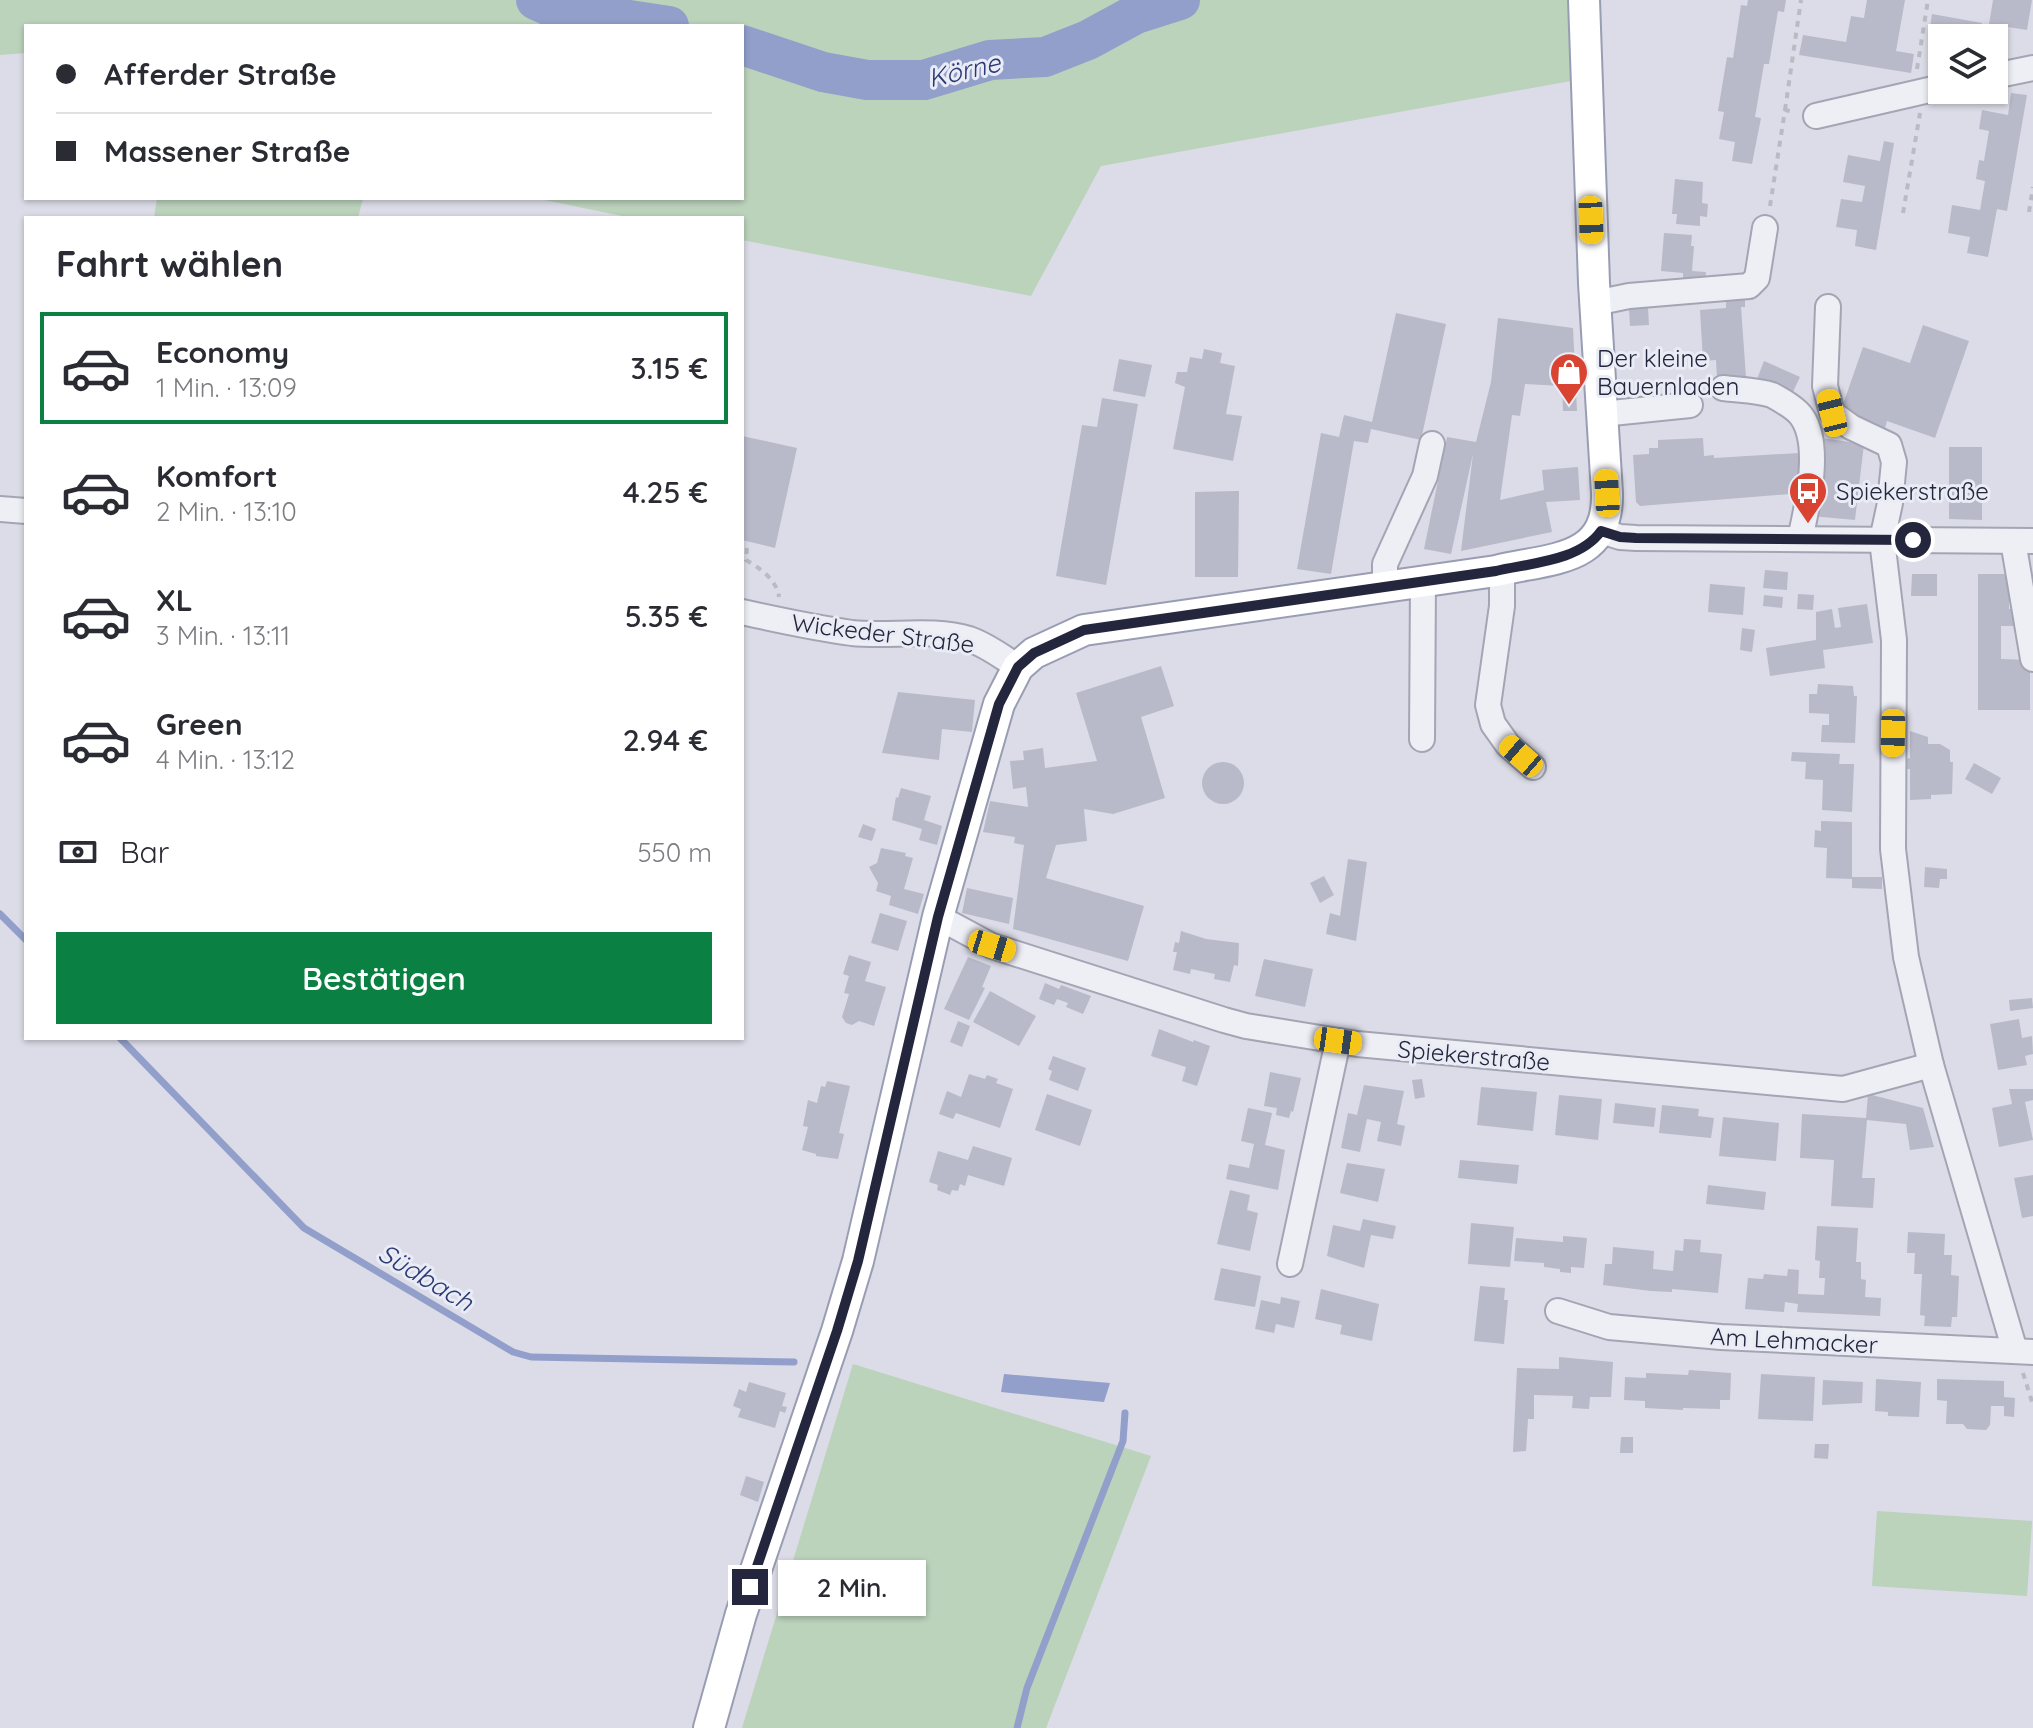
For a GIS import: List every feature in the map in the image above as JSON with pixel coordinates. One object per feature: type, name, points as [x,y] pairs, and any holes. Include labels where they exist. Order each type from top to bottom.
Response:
[{"type":"main road","points":[[709,1728],[741,1614],[858,1261],[938,917],[999,704],[1018,667],[1034,653],[1084,630],[1502,570],[1561,557],[1588,546],[1601,531],[1607,510],[1595,303],[1584,0]]},
{"type":"street","points":[[2008,73],[2033,68]]},
{"type":"street","points":[[1816,116],[1927,91]]},
{"type":"street","points":[[1595,303],[1629,296],[1749,286],[1757,278],[1765,228]]},
{"type":"street","points":[[1828,307],[1825,386],[1832,413],[1851,427],[1889,445],[1894,462],[1882,540],[1894,640],[1893,849],[1906,957],[1931,1065],[2024,1351]]},
{"type":"street","points":[[1723,388],[1770,394],[1802,416],[1810,436],[1811,462],[1808,503],[1800,539]]},
{"type":"street","points":[[1602,414],[1690,405]]},
{"type":"street","points":[[1385,589],[1385,564],[1425,476],[1432,444]]},
{"type":"street","points":[[0,509],[24,511]]},
{"type":"street","points":[[1601,531],[1636,538],[2023,541],[2033,659]]},
{"type":"street","points":[[1502,570],[1502,606],[1488,705],[1493,724],[1508,745],[1533,767]]},
{"type":"street","points":[[1422,739],[1423,582]]},
{"type":"street","name":"Wickeder Straße","points":[[744,612],[852,633],[933,634],[968,639],[989,648],[1018,667]]},
{"type":"street","name":"Spiekerstraße","points":[[938,917],[992,946],[1224,1020],[1338,1041],[1843,1089],[1931,1065]]},
{"type":"street","points":[[1290,1264],[1338,1041]]},
{"type":"street","name":"Am Lehmacker","points":[[1558,1311],[1609,1327],[1721,1337],[2024,1351]]},
{"type":"path","points":[[1765,228],[1801,0]]},
{"type":"path","points":[[1903,213],[1927,91],[1928,0]]},
{"type":"path","points":[[1785,110],[1816,116]]},
{"type":"path","points":[[2029,212],[2033,187]]},
{"type":"path","points":[[747,548],[746,560],[761,568],[778,589],[780,620]]},
{"type":"path","points":[[2024,1351],[2033,1405]]},
{"type":"green space","points":[[0,0],[1572,0],[1576,80],[1101,166],[1031,296],[744,240],[744,216],[622,216],[545,200],[744,200],[744,24],[24,24],[24,53],[0,55]]},
{"type":"green space","points":[[157,200],[362,200],[358,216],[154,216]]},
{"type":"green space","points":[[853,1364],[1151,1456],[1046,1728],[742,1728]]},
{"type":"green space","points":[[1877,1511],[2032,1521],[2027,1596],[1872,1586]]},
{"type":"water","points":[[1004,1374],[1110,1383],[1104,1402],[1001,1392]]},
{"type":"building","points":[[1748,0],[1786,0],[1784,12],[1778,11],[1769,64],[1764,64],[1755,117],[1761,118],[1752,164],[1732,161],[1735,142],[1719,139],[1724,112],[1718,111],[1727,57],[1733,58],[1741,5],[1747,6]]},
{"type":"building","points":[[1867,0],[1905,0],[1896,51],[1914,54],[1911,73],[1799,55],[1803,35],[1846,42],[1851,16],[1864,18]]},
{"type":"building","points":[[1993,0],[2032,0],[2027,30],[2008,27],[2008,24],[1989,24]]},
{"type":"building","points":[[1932,14],[1982,23],[1982,24],[1930,24]]},
{"type":"building","points":[[2011,93],[2027,95],[2007,211],[1997,209],[1988,257],[1967,253],[1970,237],[1948,233],[1952,205],[1980,210],[1985,181],[1976,179],[1979,160],[1984,161],[1989,131],[1979,129],[1982,110],[2008,115]]},
{"type":"building","points":[[1884,141],[1894,143],[1876,250],[1855,246],[1857,230],[1836,227],[1841,199],[1862,202],[1865,186],[1843,182],[1848,155],[1880,161]]},
{"type":"building","points":[[1675,179],[1703,182],[1702,203],[1708,204],[1707,217],[1700,216],[1700,226],[1676,224],[1677,214],[1672,214]]},
{"type":"building","points":[[1664,233],[1692,235],[1692,271],[1706,272],[1705,282],[1683,283],[1683,273],[1661,271]]},
{"type":"building","points":[[1745,297],[1745,307],[1741,307],[1746,377],[1717,379],[1716,360],[1703,361],[1700,310],[1726,308],[1726,299]]},
{"type":"building","points":[[1648,308],[1649,325],[1630,326],[1629,309]]},
{"type":"building","points":[[1396,313],[1446,324],[1421,440],[1371,429],[1368,443],[1354,441],[1331,574],[1297,569],[1321,433],[1339,437],[1344,415],[1372,422]]},
{"type":"building","points":[[1498,318],[1573,328],[1577,411],[1563,411],[1562,386],[1525,384],[1520,416],[1512,415],[1500,500],[1544,490],[1542,470],[1578,467],[1580,500],[1546,502],[1552,532],[1461,551],[1473,454],[1451,554],[1424,549],[1447,437],[1476,442],[1491,382]]},
{"type":"building","points":[[1923,325],[1969,341],[1935,438],[1887,421],[1885,428],[1840,413],[1863,347],[1910,363]]},
{"type":"building","points":[[1204,349],[1222,353],[1220,363],[1235,366],[1226,414],[1242,416],[1233,461],[1173,449],[1185,387],[1175,383],[1177,372],[1187,372],[1190,357],[1202,359]]},
{"type":"building","points":[[1119,359],[1152,365],[1145,397],[1113,391]]},
{"type":"building","points":[[1764,361],[1800,377],[1792,394],[1757,379]]},
{"type":"building","points":[[1102,398],[1138,404],[1106,585],[1056,576],[1082,425],[1097,427]]},
{"type":"building","points":[[744,436],[797,448],[775,548],[744,540]]},
{"type":"building","points":[[1703,438],[1704,456],[1714,455],[1714,458],[1799,453],[1802,493],[1640,506],[1636,502],[1633,455],[1649,454],[1649,448],[1658,448],[1658,440]]},
{"type":"building","points":[[1821,438],[1864,444],[1855,520],[1811,516]]},
{"type":"building","points":[[1949,447],[1982,447],[1982,520],[1949,519]]},
{"type":"building","points":[[1239,491],[1238,577],[1195,577],[1195,492]]},
{"type":"building","points":[[1765,570],[1788,572],[1787,590],[1763,588]]},
{"type":"building","points":[[1912,574],[1937,574],[1937,596],[1911,596]]},
{"type":"building","points":[[1978,574],[2009,574],[2009,609],[2015,609],[2015,626],[2001,626],[2001,659],[2030,660],[2030,710],[1978,710]]},
{"type":"building","points":[[1710,584],[1745,587],[1743,615],[1708,612]]},
{"type":"building","points":[[1798,594],[1814,595],[1813,610],[1797,609]]},
{"type":"building","points":[[1764,595],[1783,597],[1782,608],[1763,606]]},
{"type":"building","points":[[1867,604],[1873,643],[1823,650],[1825,668],[1770,676],[1766,648],[1816,640],[1816,612],[1832,609],[1835,628],[1841,627],[1838,608]]},
{"type":"building","points":[[1742,628],[1755,630],[1752,652],[1740,650]]},
{"type":"building","points":[[1161,666],[1174,706],[1141,717],[1165,798],[1113,814],[1084,809],[1087,841],[1056,845],[1046,878],[1144,906],[1128,961],[1013,929],[1024,845],[1014,843],[1015,837],[983,832],[990,801],[1028,807],[1026,787],[1013,789],[1010,761],[1024,760],[1023,751],[1043,748],[1045,768],[1097,761],[1076,693]]},
{"type":"building","points":[[1818,684],[1853,686],[1854,696],[1857,696],[1855,743],[1821,742],[1822,725],[1829,725],[1829,714],[1809,713],[1809,694],[1817,694]]},
{"type":"building","points":[[898,692],[975,700],[972,732],[942,729],[939,760],[882,753]]},
{"type":"building","points":[[1910,731],[1928,737],[1928,744],[1940,744],[1950,750],[1950,762],[1953,762],[1952,794],[1910,800],[1910,769],[1907,769],[1906,759],[1910,758]]},
{"type":"building","points":[[1792,752],[1840,754],[1839,764],[1854,764],[1852,812],[1822,810],[1823,780],[1805,779],[1806,762],[1791,761]]},
{"type":"building","points":[[1223,762],[1238,768],[1244,783],[1238,798],[1223,804],[1208,798],[1202,783],[1208,768]]},
{"type":"building","points":[[1974,763],[2001,778],[1992,794],[1965,779]]},
{"type":"building","points":[[901,788],[931,796],[924,820],[942,826],[937,845],[919,840],[922,829],[892,820]]},
{"type":"building","points":[[1821,821],[1852,822],[1852,877],[1882,877],[1882,889],[1852,888],[1852,879],[1826,878],[1827,848],[1814,847],[1815,830],[1821,831]]},
{"type":"building","points":[[863,824],[876,829],[872,841],[858,837]]},
{"type":"building","points":[[881,848],[906,853],[905,856],[913,858],[904,889],[924,894],[918,914],[889,905],[891,896],[876,891],[878,883],[869,867],[877,863]]},
{"type":"building","points":[[1348,859],[1367,862],[1356,941],[1326,934],[1330,913],[1340,916]]},
{"type":"building","points":[[1925,867],[1947,869],[1947,879],[1940,879],[1939,888],[1924,887]]},
{"type":"building","points":[[1324,876],[1334,895],[1320,903],[1310,883]]},
{"type":"building","points":[[967,888],[1013,898],[1009,924],[962,913]]},
{"type":"building","points":[[880,913],[907,921],[898,951],[871,943]]},
{"type":"building","points":[[1181,931],[1206,939],[1239,943],[1238,966],[1234,965],[1230,982],[1214,979],[1215,974],[1191,969],[1190,974],[1173,970],[1177,952],[1173,952],[1175,942],[1179,943]]},
{"type":"building","points":[[849,955],[871,962],[865,981],[886,987],[874,1026],[859,1021],[852,1025],[842,1017],[849,994],[844,993],[849,976],[843,974]]},
{"type":"building","points":[[968,957],[991,966],[982,987],[985,988],[969,1020],[944,1009]]},
{"type":"building","points":[[1264,959],[1313,969],[1305,1007],[1255,996]]},
{"type":"building","points":[[1045,983],[1059,989],[1061,985],[1091,996],[1083,1014],[1066,1007],[1068,1003],[1057,999],[1054,1005],[1039,999]]},
{"type":"building","points":[[990,991],[1036,1016],[1019,1046],[973,1022]]},
{"type":"building","points":[[2032,998],[2033,1008],[2010,1011],[2009,1000]]},
{"type":"building","points":[[2019,1019],[2022,1038],[2032,1036],[2033,1054],[2025,1056],[2027,1065],[1998,1070],[1990,1024]]},
{"type":"building","points":[[958,1021],[970,1026],[962,1047],[950,1042]]},
{"type":"building","points":[[1159,1029],[1210,1046],[1197,1086],[1182,1081],[1186,1067],[1151,1056]]},
{"type":"building","points":[[1053,1056],[1086,1068],[1078,1091],[1049,1080],[1052,1071],[1048,1069]]},
{"type":"building","points":[[1270,1072],[1301,1078],[1289,1118],[1276,1115],[1277,1108],[1264,1106]]},
{"type":"building","points":[[969,1074],[985,1079],[987,1075],[998,1079],[996,1083],[1013,1089],[1000,1128],[956,1113],[953,1119],[939,1114],[947,1091],[961,1097]]},
{"type":"building","points":[[1422,1079],[1425,1097],[1415,1099],[1412,1080]]},
{"type":"building","points":[[827,1081],[850,1086],[839,1133],[844,1134],[838,1159],[816,1156],[802,1150],[808,1127],[803,1126],[808,1100],[817,1103],[821,1086],[825,1087]]},
{"type":"building","points":[[1364,1085],[1404,1091],[1397,1124],[1405,1126],[1401,1146],[1377,1141],[1381,1122],[1367,1119],[1360,1152],[1341,1148],[1348,1113],[1357,1115]]},
{"type":"building","points":[[1481,1087],[1537,1092],[1533,1131],[1477,1125]]},
{"type":"building","points":[[2009,1089],[2033,1089],[2033,1100],[2025,1102],[2033,1140],[1999,1147],[1992,1108],[2012,1104]]},
{"type":"building","points":[[1047,1094],[1092,1110],[1080,1146],[1035,1130]]},
{"type":"building","points":[[1868,1094],[1923,1108],[1934,1147],[1910,1150],[1906,1124],[1867,1120],[1862,1178],[1875,1178],[1873,1208],[1831,1206],[1834,1160],[1800,1158],[1802,1114],[1866,1118]]},
{"type":"building","points":[[1559,1095],[1602,1099],[1598,1140],[1555,1135]]},
{"type":"building","points":[[1615,1103],[1656,1108],[1654,1127],[1613,1123]]},
{"type":"building","points":[[1662,1105],[1699,1109],[1698,1116],[1714,1118],[1711,1138],[1659,1133]]},
{"type":"building","points":[[1248,1108],[1272,1113],[1265,1145],[1285,1150],[1278,1190],[1226,1179],[1229,1164],[1249,1168],[1254,1144],[1241,1141]]},
{"type":"building","points":[[1723,1117],[1779,1123],[1776,1161],[1719,1156]]},
{"type":"building","points":[[973,1146],[1012,1158],[1004,1186],[968,1175],[965,1186],[960,1184],[958,1191],[952,1190],[950,1195],[937,1190],[938,1185],[929,1182],[938,1151],[968,1160]]},
{"type":"building","points":[[1460,1160],[1519,1165],[1517,1184],[1458,1178]]},
{"type":"building","points":[[1347,1163],[1385,1169],[1378,1202],[1340,1193]]},
{"type":"building","points":[[2033,1175],[2033,1216],[2022,1218],[2014,1178]]},
{"type":"building","points":[[1708,1185],[1766,1192],[1764,1210],[1706,1204]]},
{"type":"building","points":[[1230,1190],[1250,1195],[1247,1210],[1258,1213],[1250,1251],[1217,1244]]},
{"type":"building","points":[[1363,1219],[1396,1226],[1393,1239],[1371,1235],[1364,1268],[1327,1256],[1333,1225],[1360,1231]]},
{"type":"building","points":[[1471,1223],[1514,1227],[1510,1267],[1468,1264]]},
{"type":"building","points":[[1817,1226],[1858,1228],[1856,1262],[1861,1262],[1861,1279],[1866,1280],[1865,1297],[1881,1298],[1880,1316],[1797,1312],[1798,1304],[1785,1302],[1784,1312],[1745,1309],[1748,1278],[1763,1279],[1764,1274],[1787,1276],[1788,1269],[1799,1270],[1798,1294],[1824,1295],[1825,1278],[1819,1278],[1820,1261],[1815,1260]]},
{"type":"building","points":[[1908,1232],[1945,1234],[1944,1255],[1952,1255],[1951,1275],[1959,1276],[1957,1317],[1952,1317],[1951,1327],[1924,1326],[1925,1316],[1920,1315],[1922,1274],[1914,1274],[1915,1253],[1907,1253]]},
{"type":"building","points":[[1563,1236],[1587,1238],[1584,1268],[1571,1267],[1571,1273],[1560,1272],[1560,1269],[1544,1267],[1544,1263],[1514,1261],[1516,1238],[1563,1242]]},
{"type":"building","points":[[1684,1239],[1701,1240],[1700,1252],[1722,1254],[1718,1293],[1672,1289],[1672,1292],[1651,1291],[1603,1285],[1605,1264],[1612,1264],[1613,1247],[1654,1251],[1653,1269],[1673,1271],[1675,1250],[1683,1251]]},
{"type":"building","points":[[1221,1268],[1261,1276],[1255,1307],[1214,1300]]},
{"type":"building","points":[[1480,1286],[1505,1288],[1504,1300],[1508,1300],[1504,1344],[1474,1341]]},
{"type":"building","points":[[1321,1289],[1379,1304],[1372,1341],[1340,1334],[1342,1325],[1315,1319]]},
{"type":"building","points":[[1281,1297],[1300,1301],[1294,1328],[1276,1324],[1274,1333],[1255,1329],[1261,1300],[1280,1304]]},
{"type":"building","points":[[1559,1357],[1613,1362],[1611,1397],[1590,1397],[1589,1409],[1572,1408],[1573,1396],[1534,1395],[1534,1419],[1528,1419],[1526,1451],[1513,1452],[1517,1368],[1559,1369]]},
{"type":"building","points":[[1689,1370],[1731,1373],[1730,1400],[1720,1400],[1720,1409],[1683,1410],[1645,1408],[1645,1401],[1624,1400],[1625,1377],[1646,1378],[1646,1373],[1688,1375]]},
{"type":"building","points":[[1761,1374],[1815,1377],[1813,1421],[1758,1419]]},
{"type":"building","points":[[1876,1379],[1921,1382],[1919,1417],[1888,1416],[1888,1412],[1875,1411]]},
{"type":"building","points":[[1937,1379],[2004,1381],[2004,1397],[2015,1398],[2014,1417],[2004,1416],[2004,1406],[1991,1406],[1990,1425],[1986,1430],[1967,1429],[1963,1424],[1946,1424],[1947,1401],[1937,1400]]},
{"type":"building","points":[[1823,1380],[1863,1382],[1862,1403],[1822,1405]]},
{"type":"building","points":[[749,1382],[786,1393],[782,1406],[787,1407],[785,1413],[780,1411],[775,1428],[738,1417],[741,1409],[733,1406],[739,1389],[746,1392]]},
{"type":"building","points":[[1621,1437],[1633,1437],[1633,1453],[1620,1453]]},
{"type":"building","points":[[1815,1444],[1829,1444],[1828,1459],[1814,1458]]},
{"type":"building","points":[[746,1476],[764,1482],[758,1502],[740,1495]]},
{"type":"waterway","name":"Körne","points":[[536,0],[556,9],[656,24]]},
{"type":"waterway","name":"Körne","points":[[744,46],[823,72],[867,80],[924,80],[990,60],[1045,57],[1088,40],[1136,14],[1180,0]]},
{"type":"waterway","name":"Südbach","points":[[0,914],[24,938]]},
{"type":"waterway","name":"Südbach","points":[[122,1040],[304,1228],[513,1352],[531,1357],[794,1362]]},
{"type":"waterway","points":[[1017,1728],[1027,1688],[1123,1441],[1125,1413]]},
{"type":"place","name":"Der kleine Bauernladen","points":[[1569,406]]},
{"type":"place","name":"Spiekerstraße","points":[[1808,525]]},
{"type":"route","points":[[750,1587],[858,1261],[938,917],[999,704],[1018,667],[1034,653],[1084,630],[1496,571],[1561,557],[1588,546],[1601,531],[1636,538],[1913,540]]}]
